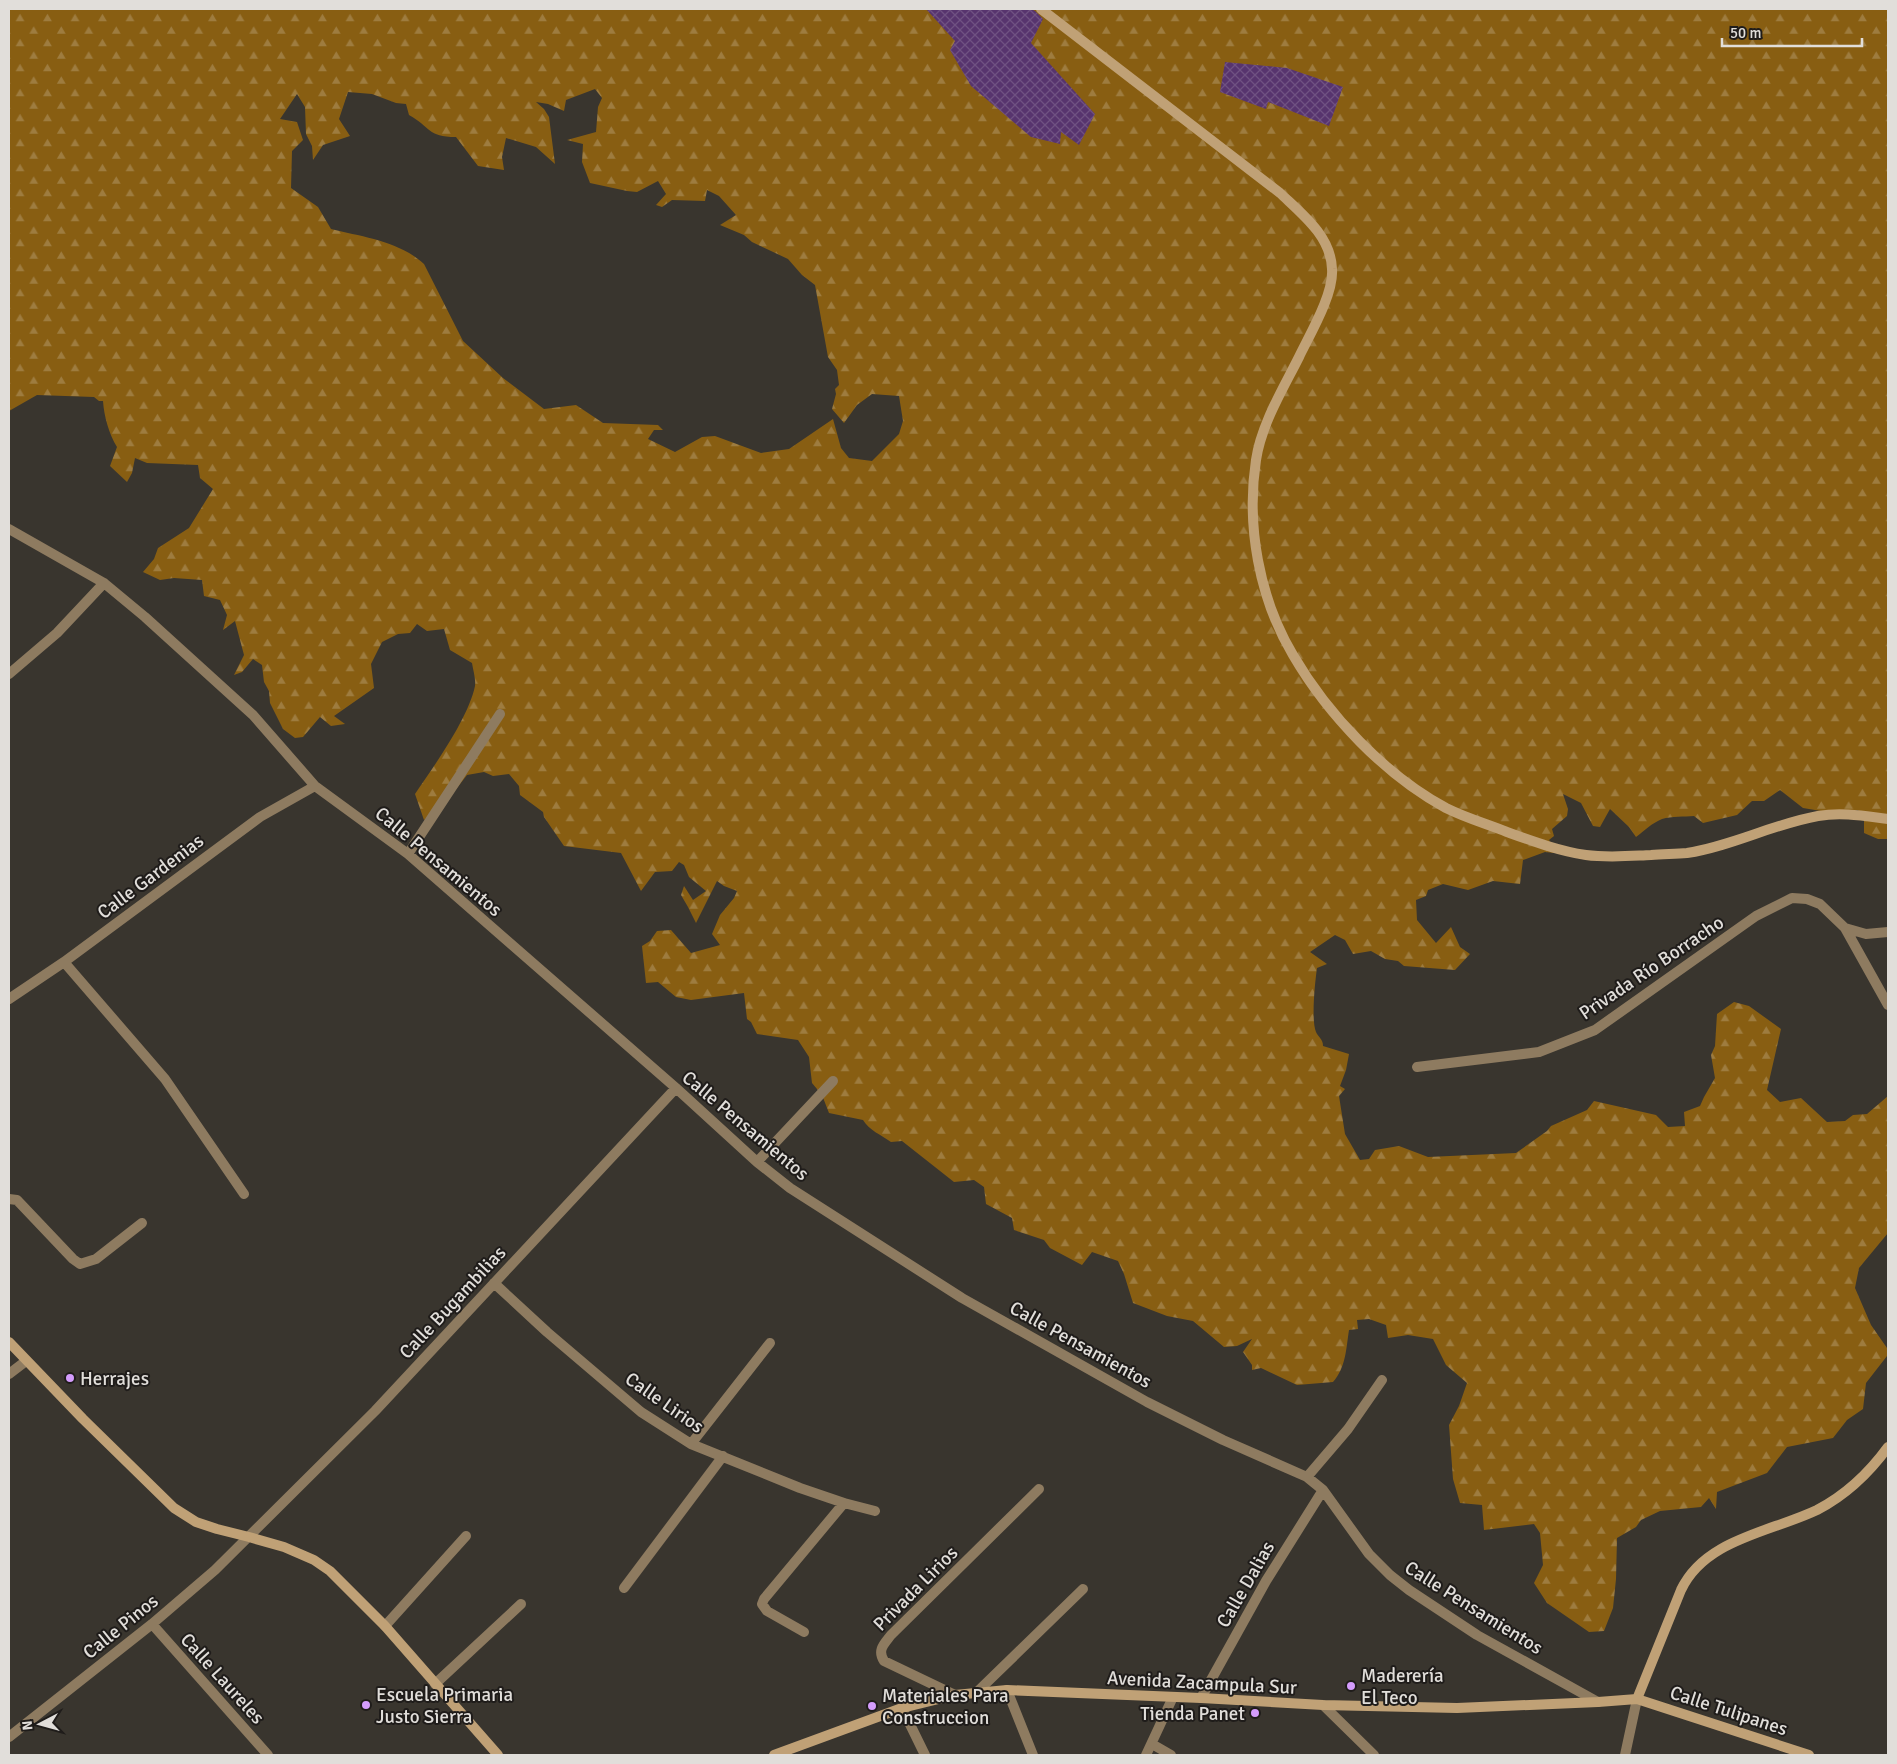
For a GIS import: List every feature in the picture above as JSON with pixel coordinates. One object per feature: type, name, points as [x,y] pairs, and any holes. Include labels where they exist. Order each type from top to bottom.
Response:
[{"type":"main road","points":[[1041,9],[1280,193],[1313,224],[1329,252],[1332,282],[1306,342],[1270,415],[1256,459],[1253,507],[1254,526],[1262,579],[1280,631],[1309,680],[1332,711],[1358,739],[1399,776],[1447,808],[1530,841],[1584,855],[1608,857],[1687,853],[1817,816],[1854,814],[1888,819]]},
{"type":"main road","points":[[9,1342],[90,1426],[174,1508],[196,1522],[210,1527],[284,1547],[314,1560],[330,1571],[385,1626],[498,1755]]},
{"type":"main road","points":[[1637,1699],[1685,1580],[1696,1568],[1734,1542],[1817,1510],[1845,1492],[1873,1468],[1888,1447]]},
{"type":"main road","name":"Avenida Zacampula Sur","points":[[774,1755],[902,1708],[954,1695],[1008,1690],[1323,1705],[1457,1708],[1637,1699]]},
{"type":"main road","name":"Calle Tulipanes","points":[[1637,1699],[1809,1755]]},
{"type":"street","name":"Calle Pensamientos","points":[[9,529],[104,583],[145,617],[253,715],[315,786],[408,854],[676,1088],[757,1162],[790,1188],[962,1298],[1147,1402],[1223,1440],[1308,1477],[1324,1490],[1369,1554],[1390,1575],[1409,1590],[1477,1635],[1598,1702]]},
{"type":"street","points":[[9,674],[56,633],[104,583]]},
{"type":"street","points":[[408,854],[500,714]]},
{"type":"street","name":"Calle Gardenias","points":[[9,999],[64,962],[260,818],[315,786]]},
{"type":"street","name":"Privada Río Borracho","points":[[1417,1067],[1539,1052],[1595,1030],[1756,916],[1792,898],[1807,899],[1820,904],[1845,928]]},
{"type":"street","points":[[1845,928],[1866,934],[1888,932]]},
{"type":"street","points":[[1845,928],[1888,1005]]},
{"type":"street","points":[[64,962],[165,1079],[244,1194]]},
{"type":"street","points":[[757,1162],[833,1081]]},
{"type":"street","name":"Calle Bugambilias","points":[[249,1537],[375,1411],[676,1088]]},
{"type":"street","points":[[9,1199],[17,1200],[80,1264],[96,1259],[142,1223]]},
{"type":"street","name":"Calle Lirios","points":[[494,1283],[547,1332],[642,1412],[691,1444],[800,1488],[875,1511]]},
{"type":"street","points":[[691,1444],[770,1343]]},
{"type":"street","points":[[9,1374],[26,1361]]},
{"type":"street","points":[[1308,1477],[1348,1429],[1382,1380]]},
{"type":"street","points":[[624,1588],[723,1456]]},
{"type":"street","name":"Privada Lirios","points":[[954,1695],[884,1661],[881,1656],[881,1647],[1040,1489]]},
{"type":"street","name":"Calle Dalias","points":[[1201,1698],[1266,1581],[1324,1490]]},
{"type":"street","points":[[804,1632],[767,1611],[762,1604],[764,1599],[844,1503]]},
{"type":"street","points":[[385,1626],[466,1536]]},
{"type":"street","name":"Calle Pinos","points":[[9,1737],[152,1624],[215,1570],[249,1537]]},
{"type":"street","points":[[976,1693],[1083,1589]]},
{"type":"street","points":[[435,1684],[521,1604]]},
{"type":"street","name":"Calle Laureles","points":[[152,1624],[268,1755]]},
{"type":"street","points":[[1008,1690],[1033,1755]]},
{"type":"street","points":[[1146,1755],[1173,1698]]},
{"type":"street","points":[[1625,1755],[1637,1699]]},
{"type":"street","points":[[1323,1705],[1374,1755]]},
{"type":"street","points":[[902,1708],[925,1755]]},
{"type":"street","points":[[1152,1744],[1171,1755]]},
{"type":"green space","points":[[9,9],[1888,9],[1888,839],[1878,839],[1864,833],[1864,819],[1858,810],[1821,815],[1821,811],[1803,808],[1780,790],[1764,801],[1752,801],[1737,815],[1703,823],[1694,816],[1666,818],[1655,823],[1636,837],[1629,827],[1610,809],[1600,827],[1593,826],[1581,803],[1563,794],[1568,809],[1567,816],[1552,829],[1554,836],[1549,840],[1555,848],[1554,853],[1545,852],[1523,860],[1520,884],[1493,881],[1468,890],[1443,884],[1428,890],[1426,896],[1416,900],[1417,920],[1436,943],[1451,927],[1460,947],[1470,954],[1455,970],[1404,966],[1398,961],[1385,959],[1371,951],[1353,954],[1345,940],[1335,935],[1310,952],[1327,964],[1317,968],[1314,991],[1316,1032],[1323,1046],[1349,1054],[1340,1086],[1345,1089],[1339,1096],[1345,1134],[1360,1160],[1369,1159],[1375,1150],[1399,1146],[1428,1157],[1516,1153],[1547,1131],[1551,1126],[1587,1110],[1594,1101],[1656,1115],[1668,1127],[1685,1126],[1684,1112],[1700,1106],[1715,1078],[1711,1055],[1715,1046],[1717,1014],[1734,1002],[1749,1006],[1781,1029],[1767,1090],[1780,1102],[1801,1098],[1827,1122],[1845,1121],[1853,1115],[1867,1114],[1888,1096],[1888,1233],[1859,1268],[1855,1288],[1871,1325],[1887,1348],[1887,1356],[1866,1383],[1863,1409],[1847,1420],[1833,1438],[1787,1447],[1767,1473],[1717,1492],[1716,1509],[1709,1498],[1701,1507],[1660,1511],[1641,1520],[1636,1527],[1617,1538],[1613,1608],[1604,1631],[1589,1632],[1547,1603],[1534,1583],[1543,1565],[1540,1533],[1534,1524],[1484,1530],[1482,1505],[1460,1503],[1453,1479],[1449,1425],[1459,1406],[1467,1383],[1446,1365],[1433,1339],[1408,1335],[1388,1338],[1386,1325],[1369,1319],[1357,1320],[1358,1329],[1349,1330],[1343,1364],[1333,1382],[1297,1385],[1261,1368],[1252,1370],[1252,1365],[1243,1352],[1252,1339],[1237,1346],[1224,1347],[1193,1321],[1167,1316],[1133,1303],[1118,1261],[1092,1252],[1082,1265],[1050,1248],[1044,1240],[1014,1230],[1012,1218],[986,1204],[984,1187],[974,1180],[954,1182],[902,1141],[891,1142],[872,1130],[863,1120],[829,1113],[822,1095],[812,1083],[809,1057],[798,1040],[757,1034],[751,1022],[747,1019],[744,993],[691,1000],[676,997],[658,982],[646,983],[642,946],[650,941],[657,931],[671,930],[691,953],[720,945],[712,934],[720,915],[734,898],[737,891],[717,881],[696,923],[681,895],[684,886],[693,900],[706,891],[689,877],[684,865],[679,862],[672,871],[655,872],[641,891],[621,853],[564,846],[544,817],[543,812],[520,795],[519,786],[509,774],[493,776],[484,772],[467,775],[446,802],[424,820],[415,794],[458,727],[475,686],[472,663],[450,650],[444,629],[427,631],[417,624],[410,633],[398,634],[382,642],[371,664],[374,688],[334,716],[345,724],[331,726],[320,717],[303,737],[295,738],[283,729],[270,703],[269,691],[264,682],[262,665],[253,659],[242,672],[234,675],[244,655],[235,621],[223,630],[227,615],[220,600],[204,596],[202,580],[174,578],[160,580],[143,572],[154,559],[158,548],[189,528],[213,489],[200,478],[198,465],[147,463],[135,458],[132,473],[127,482],[110,466],[117,447],[107,425],[103,401],[99,401],[94,397],[37,395],[9,411]],"holes":[[[595,89],[602,98],[598,107],[596,132],[567,140],[583,144],[582,162],[590,183],[637,192],[658,181],[666,194],[656,205],[662,207],[672,200],[705,201],[707,190],[719,196],[736,215],[720,225],[744,235],[752,242],[788,259],[802,275],[815,285],[828,357],[837,370],[839,385],[835,389],[836,394],[832,409],[844,423],[857,405],[872,394],[899,396],[903,421],[899,434],[872,461],[849,458],[841,448],[833,419],[789,449],[761,453],[715,436],[702,437],[675,452],[648,439],[654,430],[663,430],[658,425],[603,423],[576,405],[544,409],[503,378],[463,341],[424,264],[414,256],[392,245],[331,229],[318,207],[291,188],[292,151],[303,140],[297,122],[280,119],[297,94],[305,107],[306,134],[312,146],[313,160],[323,145],[350,136],[339,119],[348,92],[372,94],[396,103],[406,104],[409,115],[434,133],[447,137],[456,137],[478,166],[504,170],[502,157],[506,138],[536,147],[555,164],[549,117],[536,102],[548,104],[564,111],[566,100]]]},
{"type":"building","points":[[926,9],[1031,9],[1035,11],[1043,19],[1031,43],[1095,114],[1079,145],[1061,132],[1060,144],[1031,137],[971,86],[950,50],[955,41]]},
{"type":"building","points":[[1225,62],[1287,68],[1343,87],[1329,126],[1268,102],[1266,109],[1220,92]]},
{"type":"place","name":"Herrajes","points":[[70,1378]]},
{"type":"place","name":"Maderería El Teco","points":[[1351,1686]]},
{"type":"place","name":"Escuela Primaria Justo Sierra","points":[[366,1705]]},
{"type":"place","name":"Materiales Para Construccion","points":[[872,1706]]},
{"type":"place","name":"Tienda Panet","points":[[1255,1713]]}]
